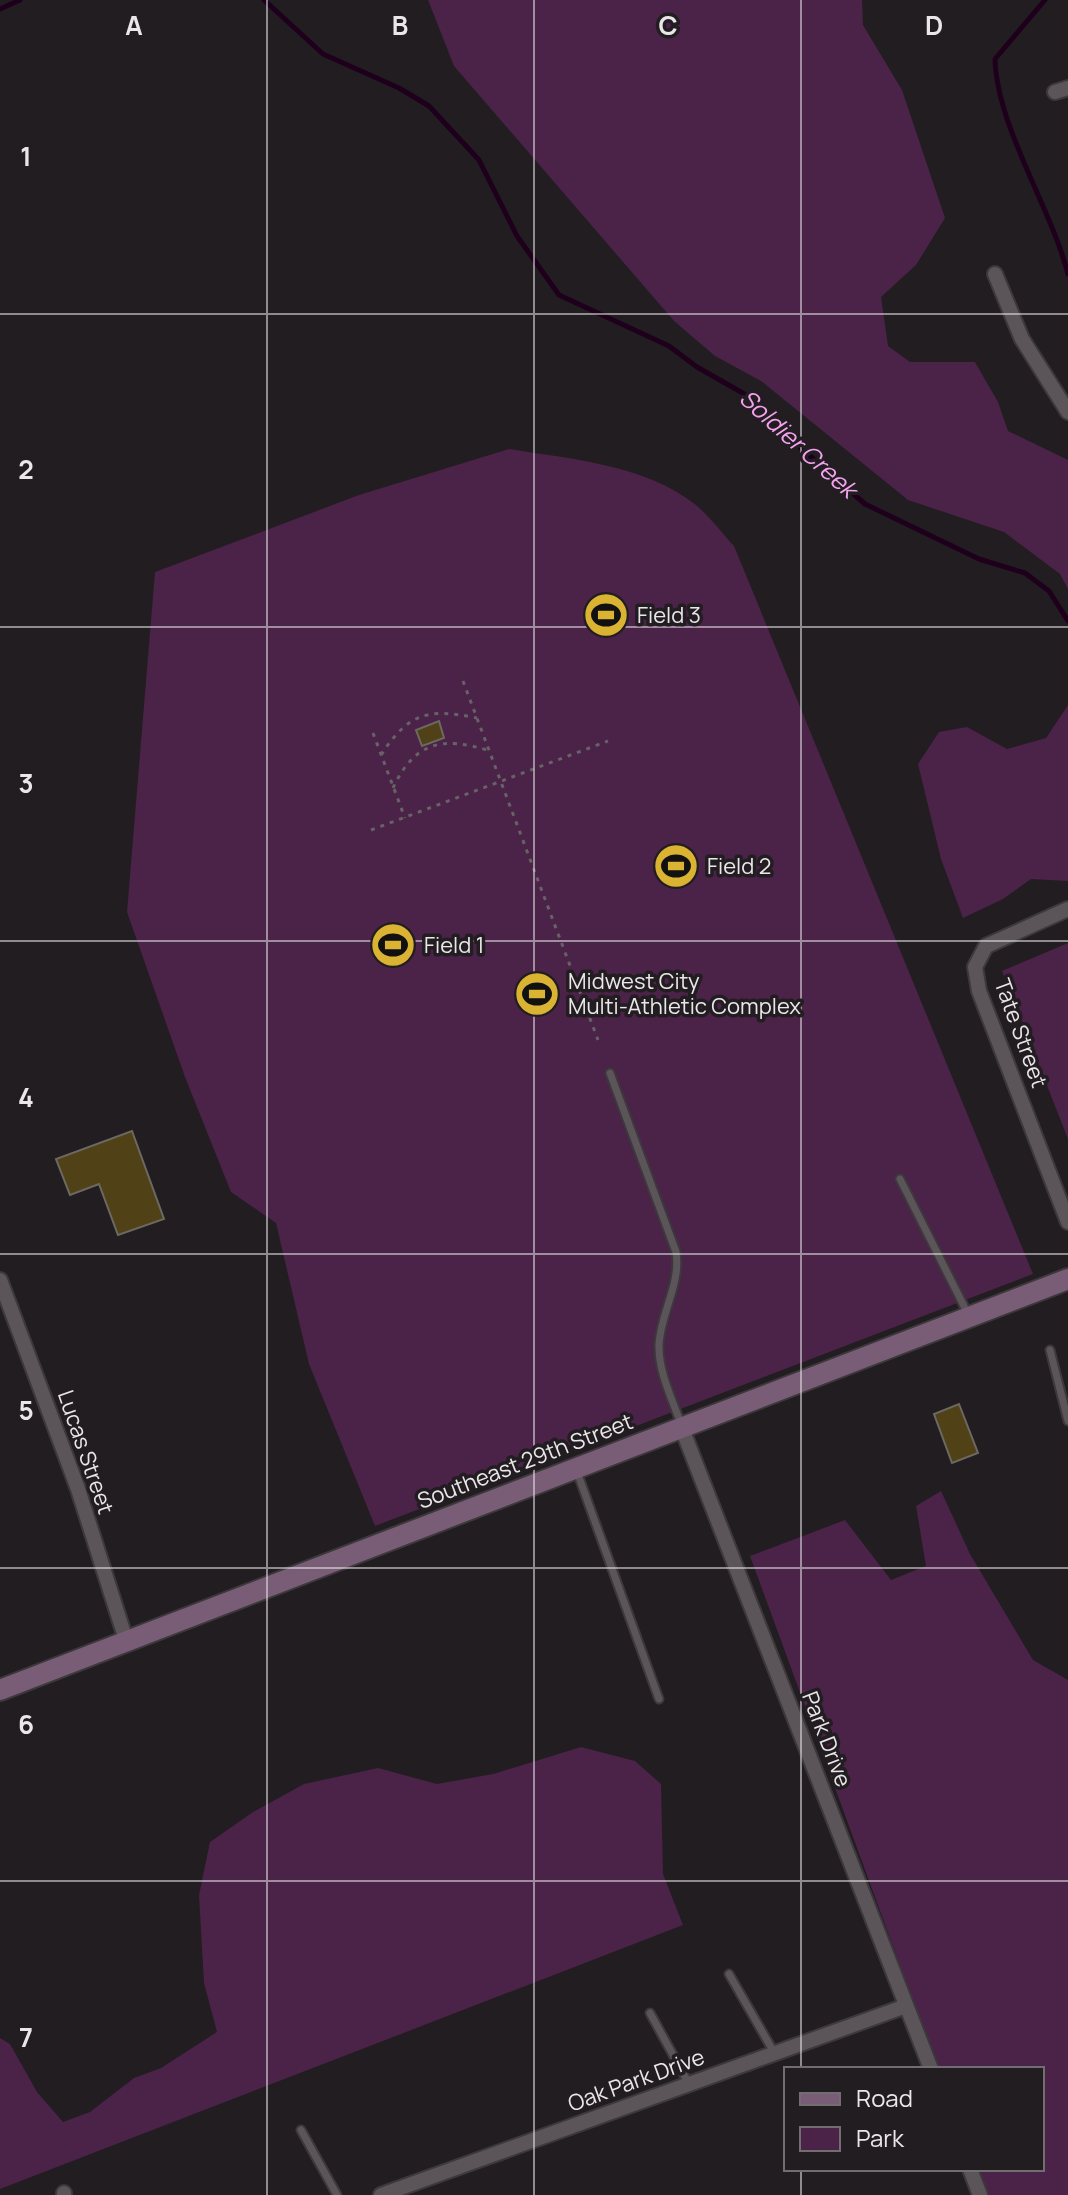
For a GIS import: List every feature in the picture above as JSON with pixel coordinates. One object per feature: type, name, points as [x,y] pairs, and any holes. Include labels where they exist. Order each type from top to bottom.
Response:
[{"type":"main road","name":"Southeast 29th Street","points":[[0,1690],[1068,1279]]},
{"type":"street","points":[[995,274],[1022,339],[1068,412]]},
{"type":"street","name":"Tate Street","points":[[1068,909],[986,946],[975,967],[979,991],[1068,1222]]},
{"type":"street","name":"Lucas Street","points":[[0,1280],[78,1489],[126,1640]]},
{"type":"street","name":"Park Drive","points":[[681,1426],[930,2067]]},
{"type":"street","name":"Oak Park Drive","points":[[381,2195],[906,2006]]},
{"type":"street","points":[[971,2171],[980,2195]]},
{"type":"lane","points":[[610,1073],[676,1252],[679,1269],[659,1345],[665,1380],[681,1426]]},
{"type":"lane","points":[[900,1179],[969,1316]]},
{"type":"lane","points":[[1050,1350],[1064,1392],[1068,1421]]},
{"type":"lane","points":[[575,1467],[659,1699]]},
{"type":"lane","points":[[729,1974],[775,2054]]},
{"type":"lane","points":[[650,2013],[689,2084]]},
{"type":"lane","points":[[301,2130],[337,2195]]},
{"type":"path","points":[[463,681],[598,1040]]},
{"type":"path","points":[[381,755],[400,728],[426,714],[439,711],[477,718]]},
{"type":"path","points":[[373,733],[405,818]]},
{"type":"path","points":[[371,830],[608,741]]},
{"type":"path","points":[[393,788],[408,761],[436,745],[464,743],[490,751]]},
{"type":"green space","points":[[428,0],[862,0],[863,25],[902,90],[945,218],[916,265],[881,297],[888,346],[910,362],[975,362],[998,402],[1008,431],[1068,460],[1068,589],[1060,574],[1004,532],[908,500],[761,381],[715,356],[674,321],[454,66]]},
{"type":"green space","name":"Midwest City Multi-Athletic Complex","points":[[509,449],[607,466],[654,481],[696,505],[734,546],[1033,1274],[375,1526],[309,1364],[276,1223],[231,1192],[185,1077],[127,912],[155,572],[359,495]]},
{"type":"green space","points":[[1068,705],[1068,881],[1031,879],[1003,899],[963,918],[941,859],[918,764],[939,732],[967,727],[1007,749],[1046,738]]},
{"type":"green space","points":[[1068,943],[1068,1139],[1002,971]]},
{"type":"green space","points":[[941,1491],[970,1554],[1033,1660],[1068,1680],[1068,2195],[984,2195],[976,2171],[1044,2171],[1044,2067],[937,2067],[750,1556],[845,1520],[891,1580],[926,1566],[916,1506]]},
{"type":"green space","points":[[581,1747],[635,1761],[661,1784],[663,1874],[683,1925],[0,2189],[0,2038],[10,2044],[37,2092],[63,2122],[90,2112],[134,2078],[161,2068],[217,2032],[204,1983],[199,1895],[210,1842],[253,1812],[304,1784],[378,1768],[437,1784],[493,1774]]},
{"type":"building","points":[[439,721],[444,738],[422,746],[416,730]]},
{"type":"building","points":[[132,1131],[164,1219],[118,1235],[99,1184],[70,1195],[56,1159]]},
{"type":"building","points":[[959,1404],[978,1453],[952,1463],[934,1414]]},
{"type":"waterway","points":[[0,9],[20,0]]},
{"type":"waterway","name":"Soldier Creek","points":[[264,0],[323,54],[399,88],[429,106],[479,160],[517,236],[559,295],[669,346],[697,367],[755,400],[793,441],[865,504],[979,559],[1025,573],[1049,591],[1068,621]]},
{"type":"waterway","points":[[1045,0],[995,59],[998,85],[1014,139],[1068,274]]},
{"type":"place","name":"Field 3","points":[[606,615]]},
{"type":"place","name":"Field 2","points":[[676,866]]},
{"type":"place","name":"Field 1","points":[[393,945]]},
{"type":"place","name":"Midwest City Multi-Athletic Complex","points":[[537,994]]}]
